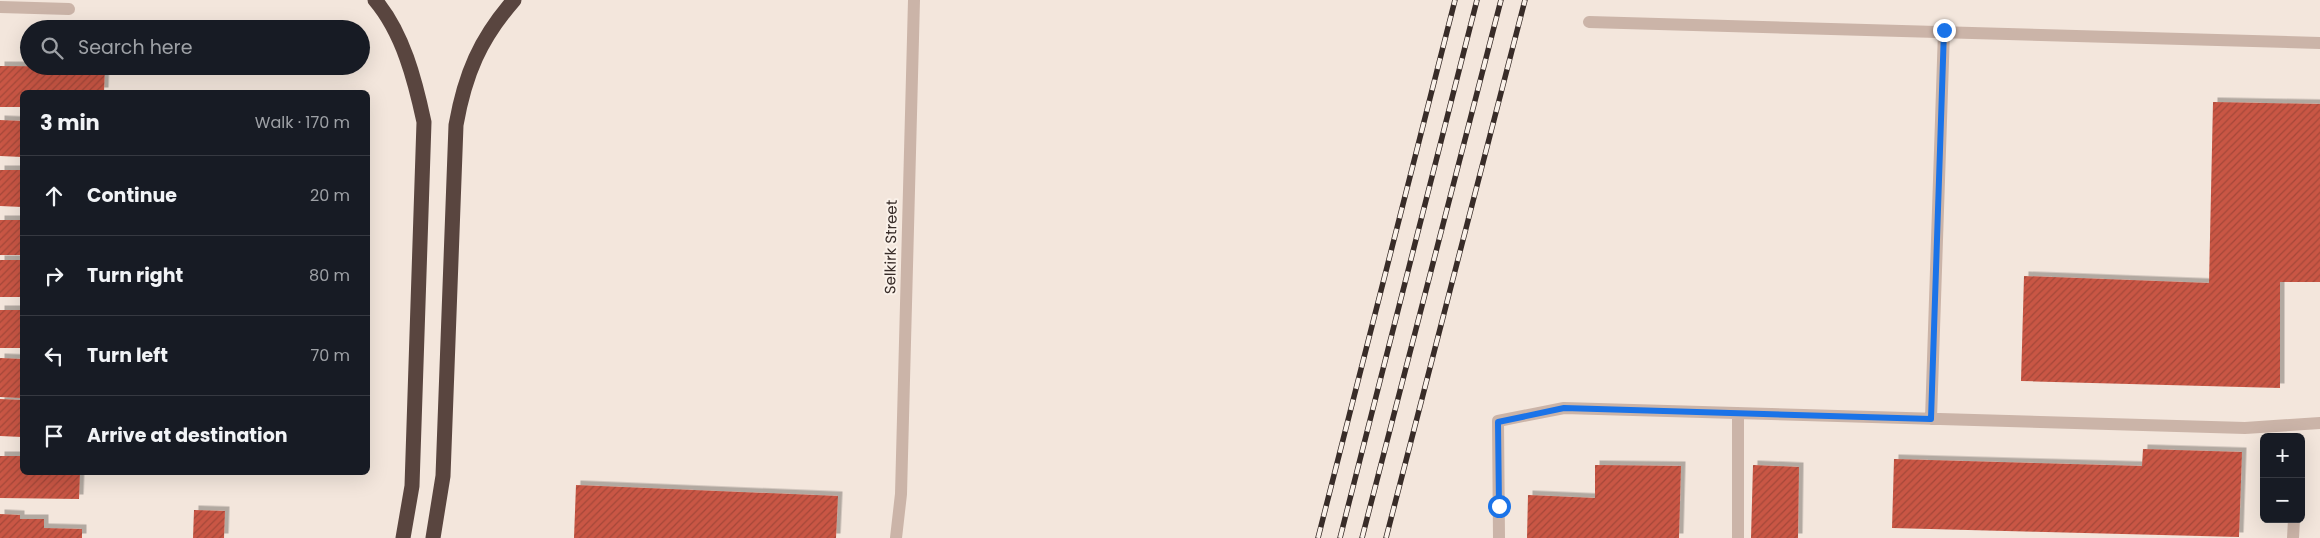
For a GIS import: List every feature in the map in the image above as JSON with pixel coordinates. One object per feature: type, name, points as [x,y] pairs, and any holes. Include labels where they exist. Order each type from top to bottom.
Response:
[{"type":"highway","points":[[375,0],[382,8],[402,48],[415,81],[424,122],[412,486],[402,538]]},
{"type":"highway","points":[[433,538],[443,476],[456,125],[462,93],[476,55],[495,22],[514,0]]},
{"type":"street","name":"Selkirk Street","points":[[896,538],[901,494],[914,0]]},
{"type":"street","points":[[0,7],[68,9]]},
{"type":"street","points":[[1589,22],[1944,30],[2320,43]]},
{"type":"street","points":[[1931,419],[1944,30]]},
{"type":"street","points":[[1499,538],[1498,422],[1564,408],[2297,431],[2320,423]]},
{"type":"street","points":[[1738,413],[1738,538]]},
{"type":"street","points":[[2293,538],[2294,523]]},
{"type":"building","points":[[0,66],[20,66],[20,75],[105,75],[104,90],[20,90],[20,107],[0,107]]},
{"type":"building","points":[[2213,102],[2320,104],[2320,282],[2280,282],[2280,388],[2021,381],[2024,276],[2209,283]]},
{"type":"building","points":[[0,120],[20,121],[20,157],[0,156]]},
{"type":"building","points":[[0,170],[20,170],[20,207],[0,206]]},
{"type":"building","points":[[0,220],[20,220],[20,255],[0,255]]},
{"type":"building","points":[[0,260],[20,260],[20,297],[0,297]]},
{"type":"building","points":[[0,310],[20,310],[20,348],[0,348]]},
{"type":"building","points":[[0,358],[20,359],[20,398],[0,397]]},
{"type":"building","points":[[0,399],[20,400],[20,437],[0,436]]},
{"type":"building","points":[[2143,449],[2242,452],[2239,537],[1892,528],[1894,459],[2142,466]]},
{"type":"building","points":[[0,456],[20,456],[20,475],[80,475],[79,499],[0,498]]},
{"type":"building","points":[[1595,465],[1681,466],[1679,538],[1527,538],[1528,495],[1595,498]]},
{"type":"building","points":[[1753,465],[1799,467],[1798,538],[1751,538]]},
{"type":"building","points":[[576,485],[838,496],[836,538],[574,538]]},
{"type":"building","points":[[194,510],[225,511],[224,538],[193,538]]},
{"type":"building","points":[[0,514],[20,515],[20,519],[44,519],[44,528],[82,529],[82,538],[0,538]]},
{"type":"railway","points":[[1318,538],[1455,0]]},
{"type":"railway","points":[[1340,538],[1477,0]]},
{"type":"railway","points":[[1362,538],[1501,0]]},
{"type":"railway","points":[[1386,538],[1525,0]]},
{"type":"route","points":[[1499,506],[1498,422],[1564,408],[1931,419],[1944,30]]}]
